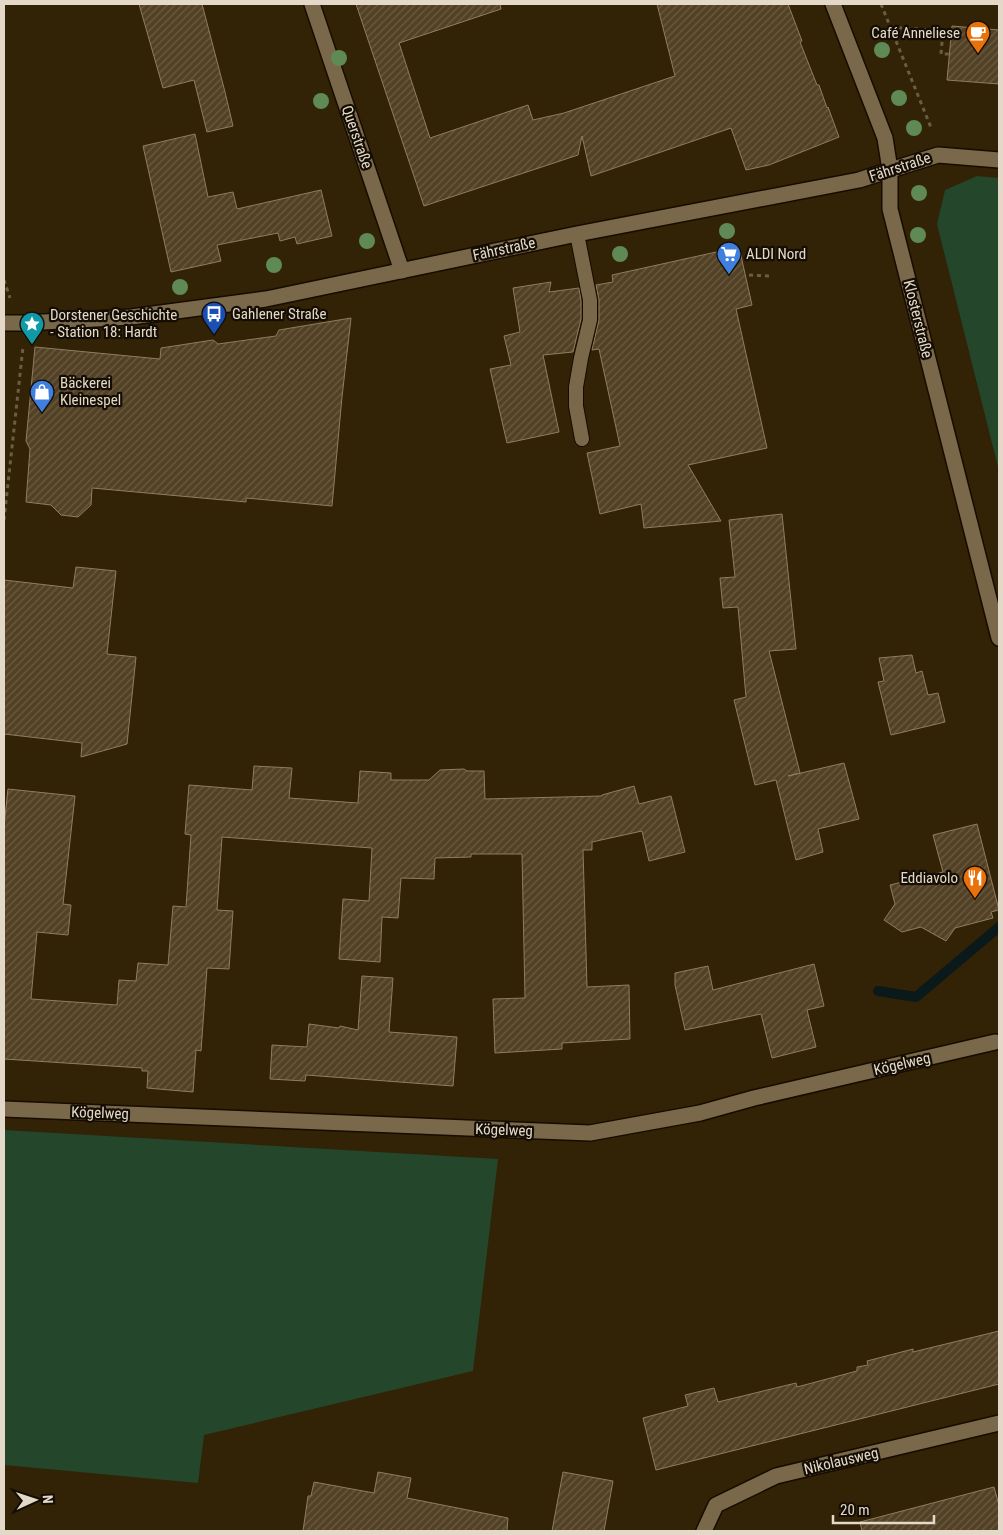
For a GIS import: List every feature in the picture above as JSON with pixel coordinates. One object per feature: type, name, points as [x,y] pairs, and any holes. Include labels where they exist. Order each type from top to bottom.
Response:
[{"type":"street","name":"Querstraße","points":[[312,4],[402,271]]},
{"type":"street","name":"Klosterstraße","points":[[833,4],[885,138],[890,170],[890,209],[999,638]]},
{"type":"street","name":"Fährstraße","points":[[4,323],[131,316],[266,299],[577,234],[859,180],[938,155],[999,160]]},
{"type":"street","name":"Kögelweg","points":[[4,1109],[590,1133],[700,1113],[754,1098],[995,1042]]},
{"type":"street","name":"Nikolausweg","points":[[704,1531],[716,1506],[776,1476],[999,1423]]},
{"type":"lane","points":[[577,234],[590,300],[590,320],[576,387],[576,406],[582,439]]},
{"type":"path","points":[[881,4],[934,134],[938,155]]},
{"type":"path","points":[[890,27],[943,31],[941,54],[949,54]]},
{"type":"path","points":[[749,275],[770,276]]},
{"type":"path","points":[[4,280],[11,298],[4,298]]},
{"type":"path","points":[[4,520],[26,323]]},
{"type":"green space","points":[[977,176],[999,178],[999,471],[937,224],[945,190]]},
{"type":"green space","points":[[4,1130],[498,1159],[473,1371],[204,1435],[198,1483],[4,1465]]},
{"type":"building","points":[[139,4],[202,4],[233,126],[207,132],[194,80],[163,88]]},
{"type":"building","points":[[356,4],[500,4],[501,9],[399,43],[430,138],[528,105],[533,120],[564,113],[675,76],[657,4],[788,4],[802,41],[800,42],[839,137],[769,165],[746,170],[731,128],[591,176],[582,136],[578,155],[424,206]]},
{"type":"building","points":[[952,26],[999,30],[999,84],[947,80]]},
{"type":"building","points":[[195,134],[208,197],[233,192],[237,209],[321,190],[332,236],[297,244],[295,237],[280,241],[278,233],[217,245],[221,261],[171,272],[143,146]]},
{"type":"building","points":[[739,247],[752,305],[736,309],[767,448],[688,465],[721,521],[644,528],[641,504],[600,514],[587,453],[620,446],[599,349],[592,350],[599,320],[599,300],[596,285],[613,282],[612,275]]},
{"type":"building","points":[[551,282],[549,292],[579,288],[581,301],[581,319],[573,352],[543,355],[559,432],[507,443],[490,369],[511,365],[504,336],[520,332],[513,288]]},
{"type":"building","points":[[351,318],[332,506],[246,498],[246,502],[92,488],[91,505],[78,517],[61,515],[51,505],[26,502],[30,449],[26,441],[35,347],[160,359],[161,348],[213,340],[218,344],[276,336],[279,330]]},
{"type":"building","points":[[782,514],[796,649],[769,651],[800,773],[788,776],[844,763],[859,819],[818,829],[823,852],[796,860],[776,780],[755,785],[734,700],[746,697],[738,607],[723,608],[720,578],[735,577],[729,520]]},
{"type":"building","points":[[76,567],[116,571],[107,654],[136,657],[127,744],[81,757],[82,743],[4,734],[4,580],[73,588]]},
{"type":"building","points":[[912,655],[916,673],[922,671],[928,695],[938,693],[945,722],[891,735],[878,682],[884,681],[879,658]]},
{"type":"building","points":[[254,766],[292,768],[289,798],[358,803],[360,771],[391,773],[391,780],[429,780],[440,770],[464,769],[467,771],[484,771],[485,799],[602,796],[634,786],[639,804],[671,796],[685,852],[649,861],[642,831],[592,842],[592,850],[583,850],[587,987],[629,985],[630,1039],[562,1043],[562,1049],[495,1053],[493,999],[525,998],[522,854],[471,854],[471,857],[435,858],[434,879],[401,878],[398,918],[382,917],[380,962],[339,959],[343,899],[369,901],[372,848],[222,837],[217,910],[233,911],[229,969],[207,968],[201,1051],[196,1050],[193,1092],[147,1088],[148,1071],[142,1071],[142,1068],[4,1059],[4,826],[8,789],[75,796],[63,904],[71,905],[68,935],[37,932],[31,999],[117,1005],[119,980],[136,981],[138,963],[168,965],[173,906],[186,907],[191,835],[185,834],[189,785],[252,790]]},
{"type":"building","points":[[977,824],[999,910],[991,912],[993,918],[955,928],[946,941],[921,927],[902,932],[884,920],[895,904],[890,885],[943,872],[933,835]]},
{"type":"building","points":[[814,964],[824,1006],[807,1010],[816,1047],[772,1058],[761,1014],[685,1030],[675,985],[675,973],[708,966],[713,990]]},
{"type":"building","points":[[362,976],[393,978],[389,1032],[457,1037],[453,1086],[306,1075],[305,1081],[270,1079],[272,1045],[307,1047],[309,1024],[339,1028],[340,1026],[358,1030]]},
{"type":"building","points":[[999,1331],[999,1384],[656,1470],[643,1418],[688,1406],[685,1395],[714,1388],[718,1402],[796,1383],[797,1387],[857,1371],[857,1367],[868,1365],[867,1361],[913,1349],[913,1352]]},
{"type":"building","points":[[378,1472],[411,1478],[407,1498],[508,1518],[507,1531],[303,1531],[308,1496],[311,1496],[314,1482],[374,1493]]},
{"type":"building","points":[[563,1472],[613,1481],[604,1531],[552,1531]]},
{"type":"building","points":[[994,1487],[999,1505],[999,1531],[862,1531],[860,1522]]},
{"type":"waterway","points":[[878,991],[916,997],[999,927]]},
{"type":"place","name":"Café Anneliese","points":[[978,54]]},
{"type":"place","name":"ALDI Nord","points":[[729,275]]},
{"type":"place","name":"Gahlener Straße","points":[[214,335]]},
{"type":"place","name":"Dorstener Geschichte - Station 18: Hardt","points":[[32,345]]},
{"type":"place","name":"Bäckerei Kleinespel","points":[[42,413]]},
{"type":"place","name":"Eddiavolo","points":[[975,899]]}]
